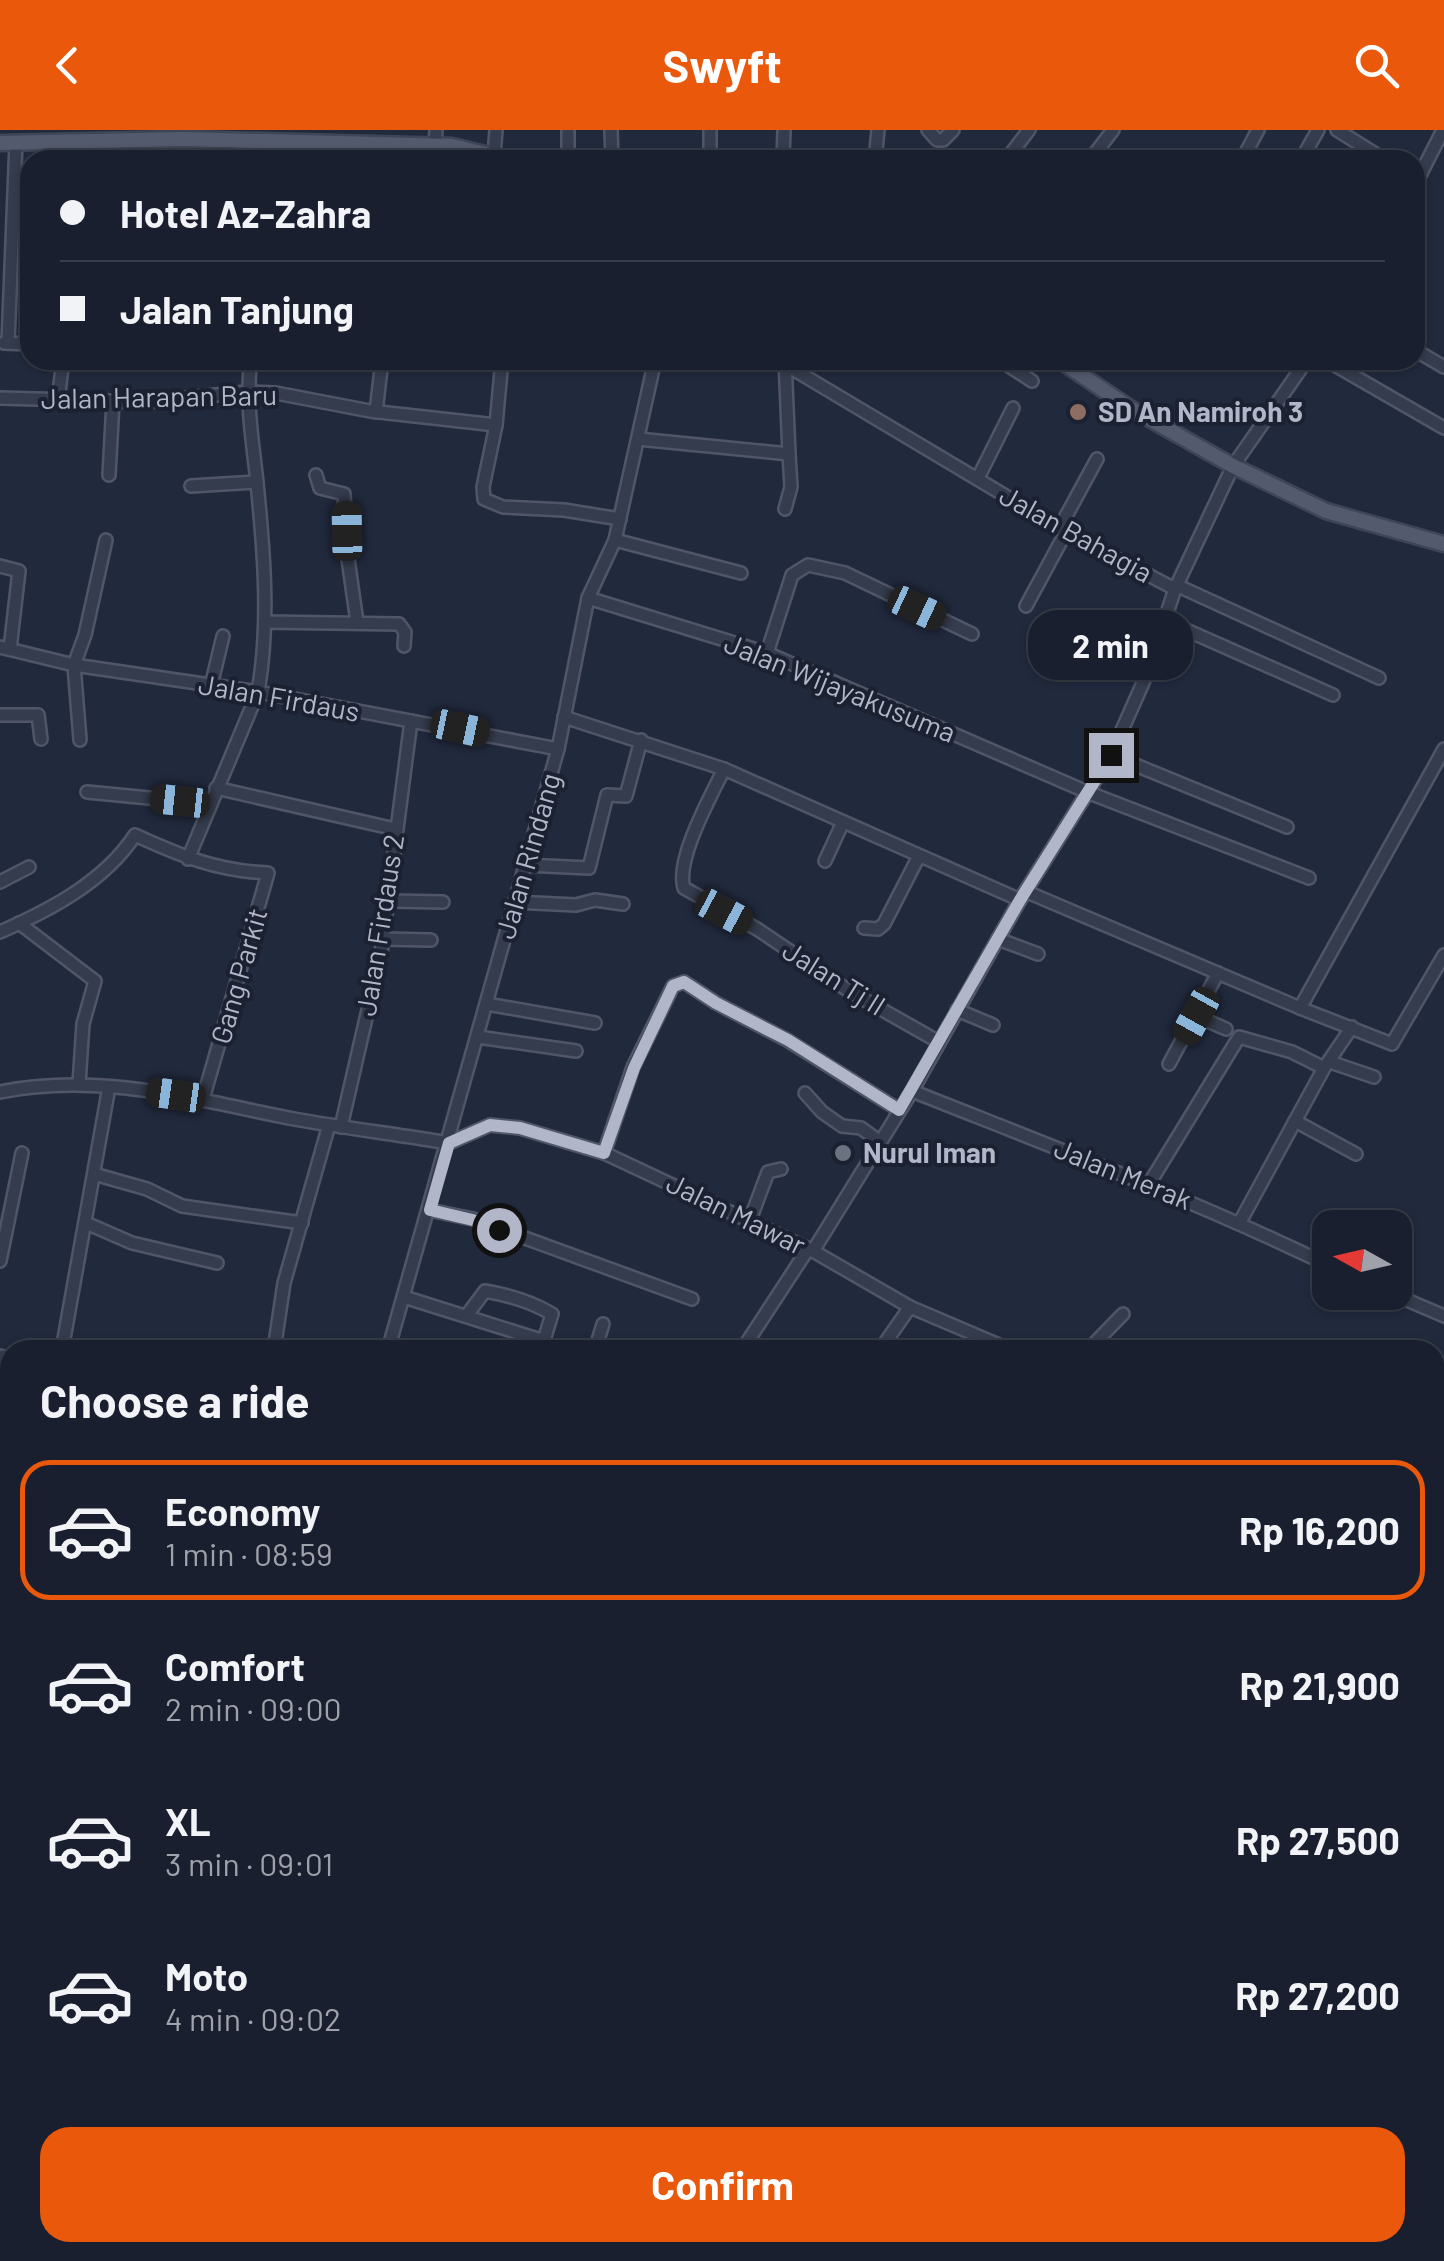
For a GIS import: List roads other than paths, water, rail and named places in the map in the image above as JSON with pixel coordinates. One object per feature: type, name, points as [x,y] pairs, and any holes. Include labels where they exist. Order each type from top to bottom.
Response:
[{"type":"main road","points":[[8,142],[92,142],[184,135],[279,143],[310,136],[436,138],[469,150]]},
{"type":"main road","points":[[1074,370],[1130,408],[1233,466],[1326,511],[1444,544]]},
{"type":"street","points":[[928,130],[936,140],[942,140],[953,130]]},
{"type":"street","points":[[1014,150],[1030,130]]},
{"type":"street","points":[[1098,150],[1113,130]]},
{"type":"street","points":[[1337,130],[1369,150]]},
{"type":"street","points":[[1425,164],[1442,130]]},
{"type":"street","points":[[230,150],[232,141]]},
{"type":"street","points":[[4,343],[8,142]]},
{"type":"street","points":[[91,150],[92,142]]},
{"type":"street","points":[[278,150],[279,143]]},
{"type":"street","points":[[58,400],[62,370]]},
{"type":"street","points":[[188,859],[258,692],[265,622],[257,482],[246,392],[249,370]]},
{"type":"street","points":[[376,412],[381,370]]},
{"type":"street","points":[[501,370],[484,500],[491,505],[620,519]]},
{"type":"street","name":"Jalan Rindang","points":[[391,1340],[558,749],[588,598],[615,540],[653,370]]},
{"type":"street","points":[[785,509],[790,487],[786,370]]},
{"type":"street","name":"Jalan Bahagia","points":[[799,370],[1062,530],[1176,587],[1378,678]]},
{"type":"street","points":[[1015,370],[1032,381]]},
{"type":"street","points":[[749,1340],[880,1142],[1111,755],[1176,587],[1233,466],[1300,370]]},
{"type":"street","points":[[1343,370],[1444,428]]},
{"type":"street","name":"Jalan Harapan Baru","points":[[0,398],[145,402],[246,392],[276,393],[376,412],[496,425]]},
{"type":"street","points":[[109,475],[113,402]]},
{"type":"street","name":"Jalan Bahagia","points":[[978,478],[1013,408]]},
{"type":"street","points":[[638,439],[789,454]]},
{"type":"street","points":[[1026,606],[1097,459]]},
{"type":"street","points":[[316,475],[324,490],[344,494],[357,622]]},
{"type":"street","points":[[191,486],[257,482]]},
{"type":"street","points":[[80,740],[74,665],[86,635],[106,540]]},
{"type":"street","points":[[615,540],[741,573]]},
{"type":"street","points":[[767,653],[792,575],[808,565],[846,573],[972,634]]},
{"type":"street","points":[[0,566],[18,571],[5,648]]},
{"type":"street","name":"Jalan Wijayakusuma","points":[[588,598],[767,653],[1087,792],[1309,878]]},
{"type":"street","points":[[1166,621],[1334,696]]},
{"type":"street","points":[[265,622],[399,624],[406,632],[404,646]]},
{"type":"street","points":[[211,686],[223,636]]},
{"type":"street","name":"Jalan Firdaus","points":[[5,648],[74,665],[258,692],[558,749]]},
{"type":"street","points":[[0,714],[38,716],[41,739]]},
{"type":"street","points":[[564,717],[724,769],[919,856],[1386,1043],[1396,1041],[1444,955]]},
{"type":"street","name":"Jalan Firdaus 2","points":[[275,1340],[284,1283],[335,1126],[384,939],[411,721]]},
{"type":"street","points":[[525,865],[589,868],[607,794],[626,796],[641,740]]},
{"type":"street","points":[[1300,1008],[1444,749]]},
{"type":"street","points":[[1111,755],[1288,827]]},
{"type":"street","name":"Jalan Tj II","points":[[724,769],[690,846],[680,878],[684,888],[939,1042]]},
{"type":"street","points":[[216,788],[395,829]]},
{"type":"street","points":[[86,792],[211,804]]},
{"type":"street","points":[[826,861],[842,822]]},
{"type":"street","name":"Gang Parkit","points":[[19,923],[103,873],[134,835],[188,859],[231,872],[268,873],[203,1099]]},
{"type":"street","points":[[864,928],[878,929],[884,924],[919,856]]},
{"type":"street","points":[[0,882],[29,867]]},
{"type":"street","points":[[514,902],[576,905],[594,900],[623,904]]},
{"type":"street","points":[[389,901],[443,902]]},
{"type":"street","points":[[0,916],[2,931],[19,923],[96,982],[83,1024],[79,1084]]},
{"type":"street","points":[[384,939],[431,940]]},
{"type":"street","points":[[998,939],[1038,954]]},
{"type":"street","points":[[1169,1064],[1218,974]]},
{"type":"street","points":[[604,1153],[634,1068],[673,986],[684,982],[788,1040],[899,1110]]},
{"type":"street","points":[[487,1004],[594,1023]]},
{"type":"street","points":[[957,1010],[992,1025]]},
{"type":"street","points":[[1196,1016],[1226,1030]]},
{"type":"street","points":[[1240,1222],[1326,1065],[1352,1027]]},
{"type":"street","points":[[478,1037],[576,1051]]},
{"type":"street","points":[[1148,1184],[1239,1037],[1374,1077]]},
{"type":"street","points":[[0,1092],[62,1082],[109,1087],[203,1099],[335,1126],[449,1143]]},
{"type":"street","points":[[64,1340],[109,1087]]},
{"type":"street","name":"Jalan Merak","points":[[912,1090],[1240,1222],[1312,1257]]},
{"type":"street","points":[[805,1093],[842,1126],[860,1128],[880,1142]]},
{"type":"street","points":[[1296,1120],[1356,1154]]},
{"type":"street","name":"Jalan Mawar","points":[[449,1143],[490,1125],[520,1128],[604,1153],[810,1250],[910,1307],[988,1340]]},
{"type":"street","points":[[0,1261],[22,1153]]},
{"type":"street","points":[[750,1220],[768,1172],[781,1169]]},
{"type":"street","points":[[94,1174],[147,1189],[182,1206],[302,1224]]},
{"type":"street","points":[[430,1210],[473,1220],[692,1300]]},
{"type":"street","points":[[86,1223],[132,1243],[217,1262]]},
{"type":"street","points":[[467,1315],[484,1291],[506,1294],[552,1314],[544,1340]]},
{"type":"street","points":[[404,1297],[467,1315],[530,1340]]},
{"type":"street","points":[[1412,1302],[1444,1316]]},
{"type":"street","points":[[887,1340],[910,1307]]},
{"type":"street","points":[[1098,1340],[1124,1314]]},
{"type":"street","points":[[598,1340],[603,1324]]},
{"type":"waterway","points":[[574,130],[575,150]]},
{"type":"place","name":"SD An Namiroh 3","points":[[1078,412]]},
{"type":"place","name":"Nurul Iman","points":[[843,1153]]}]
